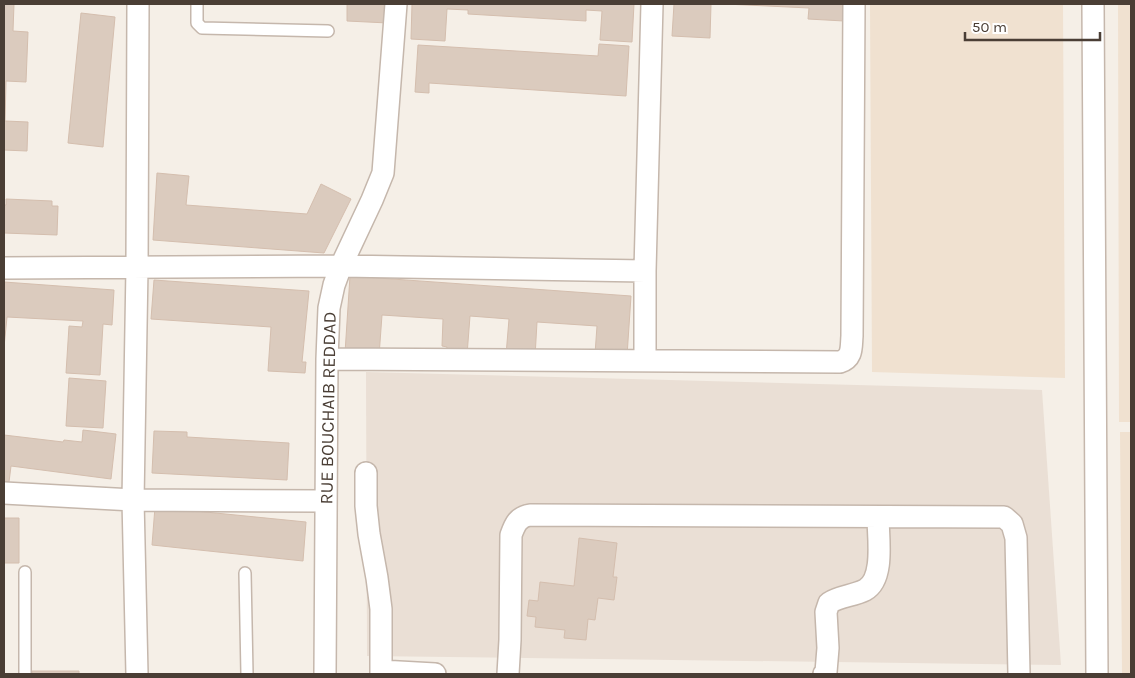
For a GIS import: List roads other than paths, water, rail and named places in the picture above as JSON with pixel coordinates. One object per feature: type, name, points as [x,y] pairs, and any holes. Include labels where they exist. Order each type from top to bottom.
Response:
[{"type":"street","points":[[137,674],[133,500],[137,268],[138,4]]},
{"type":"street","name":"RUE BOUCHAIB REDDAD","points":[[325,674],[326,359],[329,308],[334,285],[341,266],[383,173],[396,4]]},
{"type":"street","points":[[645,361],[645,271],[652,4]]},
{"type":"street","points":[[326,359],[840,362],[850,357],[852,326],[854,4]]},
{"type":"street","points":[[1093,4],[1097,674]]},
{"type":"street","points":[[4,268],[341,266],[645,271]]},
{"type":"street","points":[[366,473],[369,534],[381,609],[381,673],[435,674]]},
{"type":"street","points":[[4,493],[133,500],[325,500]]},
{"type":"street","points":[[508,674],[511,535],[516,521],[524,516],[1004,517],[1012,524],[1016,538],[1019,674]]},
{"type":"street","points":[[824,674],[826,672],[828,648],[826,612],[829,603],[837,598],[867,589],[874,583],[878,568],[878,516]]},
{"type":"lane","points":[[197,4],[197,22],[202,28],[328,31]]},
{"type":"lane","points":[[25,572],[25,674]]},
{"type":"lane","points":[[245,573],[247,674]]}]
